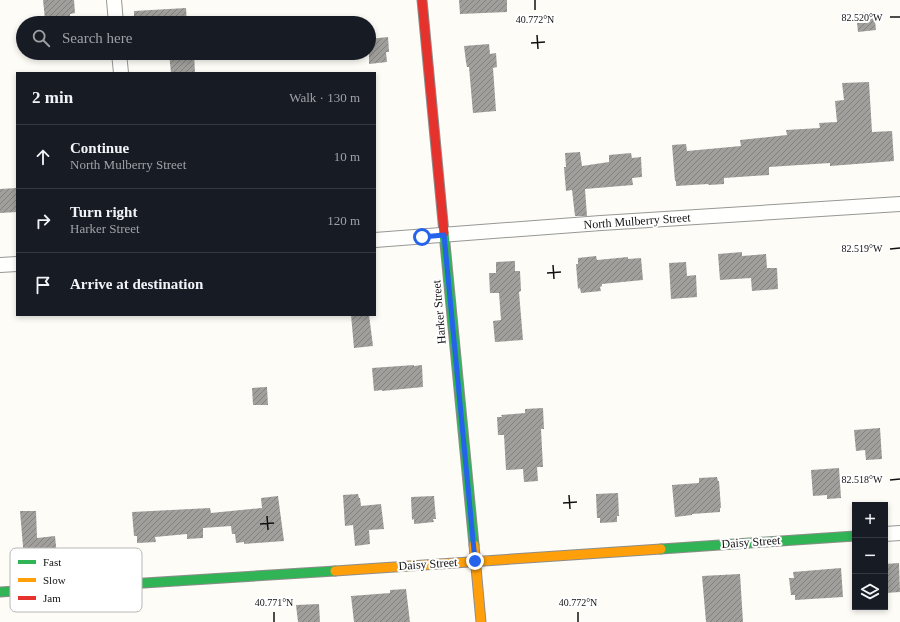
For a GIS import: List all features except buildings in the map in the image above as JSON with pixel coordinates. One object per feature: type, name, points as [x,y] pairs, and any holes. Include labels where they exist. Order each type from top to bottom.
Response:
[{"type":"street","points":[[114,0],[115,16]]},
{"type":"street","name":"Harker Street","points":[[422,0],[481,622]]},
{"type":"street","points":[[120,60],[121,72]]},
{"type":"street","name":"North Mulberry Street","points":[[376,240],[601,223],[900,204]]},
{"type":"street","points":[[0,265],[16,264]]},
{"type":"street","points":[[888,534],[900,533]]},
{"type":"street","name":"Daisy Street","points":[[142,583],[852,536]]},
{"type":"street","name":"Daisy Street","points":[[0,592],[10,591]]},
{"type":"traffic: fast","points":[[444,233],[474,545]]},
{"type":"traffic: fast","points":[[661,549],[852,536]]},
{"type":"traffic: fast","points":[[142,583],[335,571]]},
{"type":"traffic: fast","points":[[0,592],[10,591]]},
{"type":"traffic: slow","points":[[474,545],[481,622]]},
{"type":"traffic: slow","points":[[335,571],[661,549]]},
{"type":"traffic: jam","points":[[422,0],[444,233]]},
{"type":"route","points":[[422,237],[444,235],[475,561]]}]
